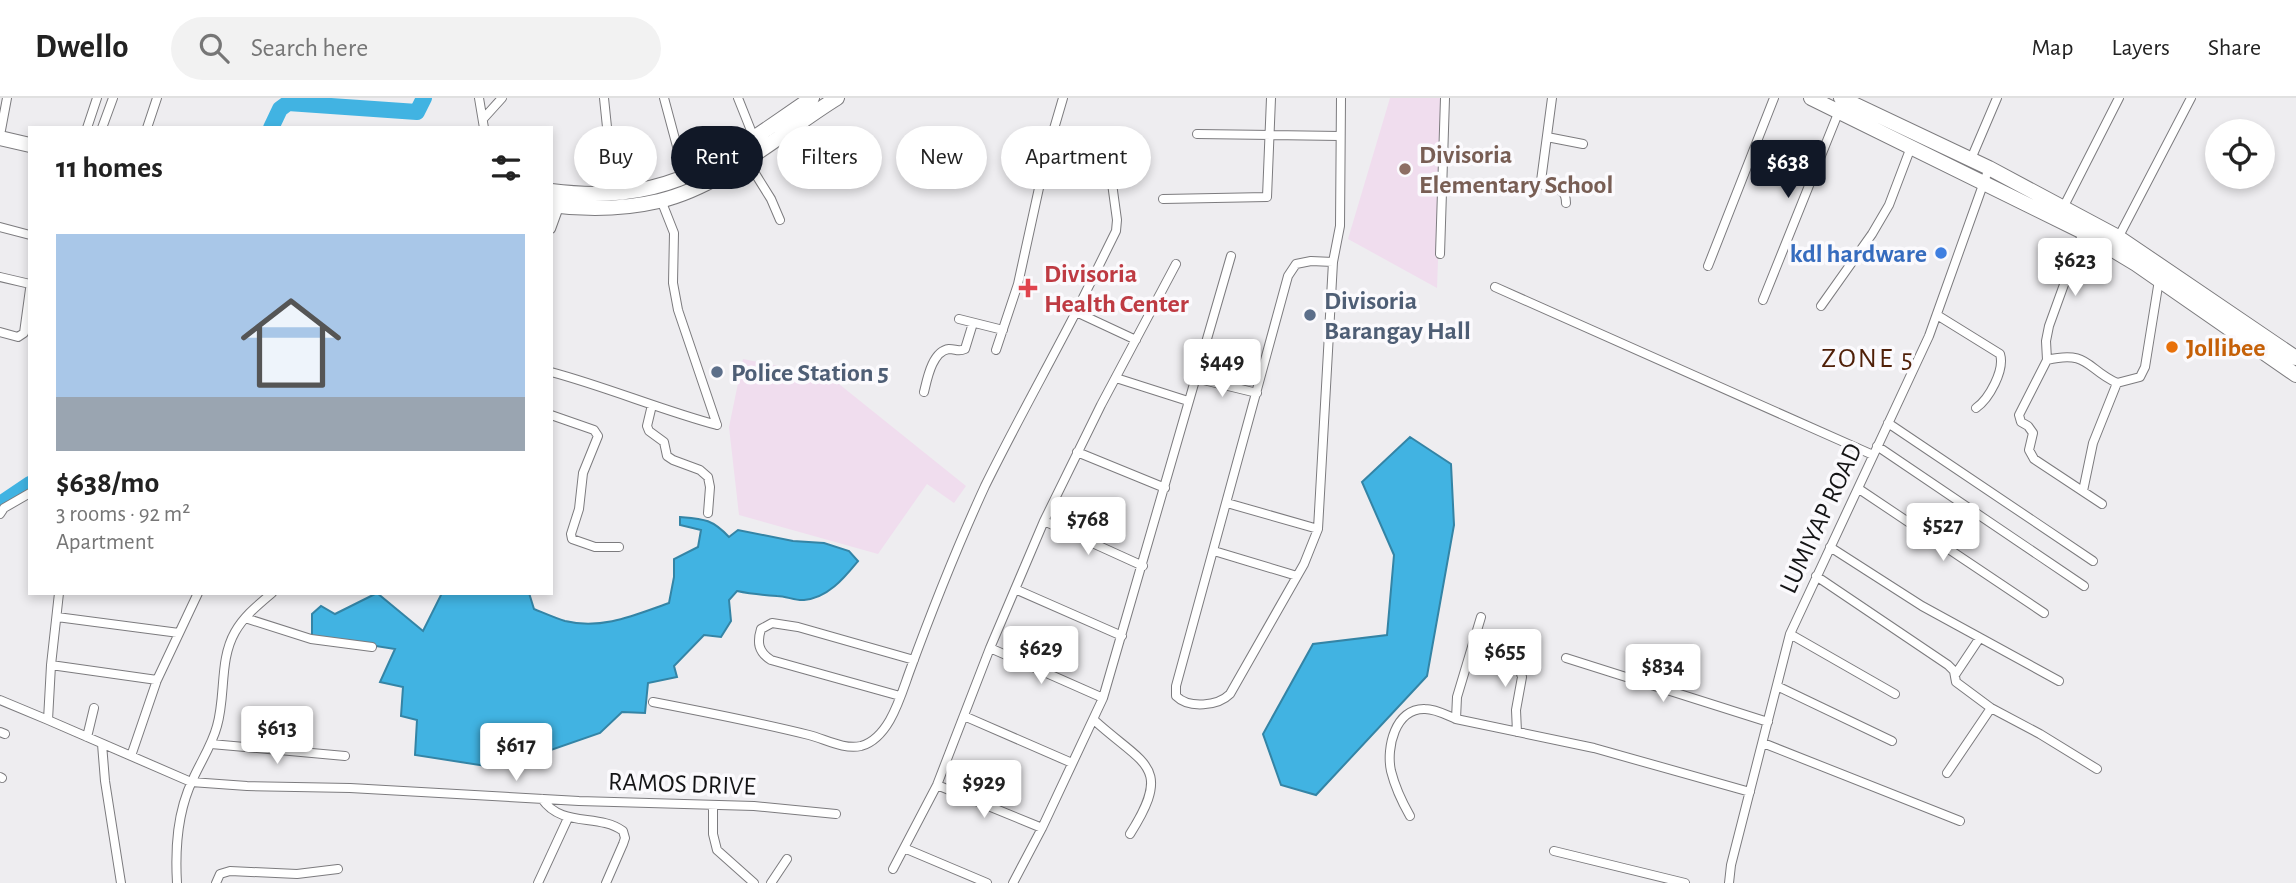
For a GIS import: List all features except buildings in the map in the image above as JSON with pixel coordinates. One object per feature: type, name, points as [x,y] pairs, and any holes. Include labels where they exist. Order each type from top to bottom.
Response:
[{"type":"highway","points":[[763,132],[812,98]]},
{"type":"highway","points":[[763,147],[836,98]]},
{"type":"highway","points":[[1811,98],[1840,105],[1971,159],[2064,206],[2115,243],[2296,358]]},
{"type":"highway","points":[[1840,105],[1911,147],[2083,233],[2115,243],[2159,280],[2296,375]]},
{"type":"highway","points":[[0,133],[28,136]]},
{"type":"highway","points":[[0,133],[28,144]]},
{"type":"highway","points":[[557,199],[586,209],[625,207],[673,189]]},
{"type":"highway","points":[[557,199],[658,194]]},
{"type":"street","points":[[0,133],[7,98]]},
{"type":"street","points":[[88,126],[97,98]]},
{"type":"street","points":[[103,126],[113,98]]},
{"type":"street","points":[[148,126],[158,98]]},
{"type":"street","points":[[479,98],[483,123]]},
{"type":"street","points":[[483,123],[502,98]]},
{"type":"street","points":[[604,98],[614,195]]},
{"type":"street","points":[[664,98],[672,126]]},
{"type":"street","points":[[738,98],[749,126]]},
{"type":"street","points":[[1055,126],[1063,98]]},
{"type":"street","points":[[1163,199],[1268,197],[1271,98]]},
{"type":"street","points":[[1333,262],[1303,261],[1291,269],[1176,686],[1176,696],[1183,701],[1214,704],[1230,694],[1297,576],[1318,529],[1333,262],[1340,226],[1341,98]]},
{"type":"street","points":[[1440,254],[1446,98]]},
{"type":"street","points":[[1552,98],[1542,181],[1543,185],[1562,191],[1566,195],[1566,203]]},
{"type":"street","points":[[1708,266],[1774,98]]},
{"type":"street","points":[[1971,159],[1997,98]]},
{"type":"street","points":[[2064,206],[2119,98]]},
{"type":"street","points":[[2115,243],[2191,98]]},
{"type":"street","points":[[1763,300],[1840,105]]},
{"type":"street","points":[[1197,134],[1340,136]]},
{"type":"street","points":[[1547,137],[1583,144]]},
{"type":"street","points":[[1821,306],[1889,205],[1911,147]]},
{"type":"street","name":"LUMIYAP ROAD","points":[[1729,883],[1731,865],[1790,634],[1937,315],[1989,168]]},
{"type":"street","points":[[763,187],[780,220]]},
{"type":"street","points":[[996,350],[1018,284],[1039,189]]},
{"type":"street","points":[[653,702],[722,715],[849,747],[860,746],[884,729],[981,496],[1116,231],[1113,189]]},
{"type":"street","points":[[553,373],[717,425],[678,310],[673,283],[674,233],[658,194]]},
{"type":"street","points":[[553,219],[557,199]]},
{"type":"street","points":[[0,227],[28,234]]},
{"type":"street","points":[[2083,233],[2049,326],[2046,341],[2047,360],[2021,410],[2020,419],[2033,433],[2029,450],[2034,460],[2102,504]]},
{"type":"street","points":[[1013,883],[1103,698],[1231,256]]},
{"type":"street","points":[[893,869],[937,785],[990,648],[1077,452],[1176,264]]},
{"type":"street","points":[[0,277],[28,285]]},
{"type":"street","points":[[2047,360],[2077,358],[2088,362],[2117,383],[2136,379],[2143,373],[2159,280]]},
{"type":"street","points":[[1495,287],[1873,455]]},
{"type":"street","points":[[0,332],[18,337],[24,333],[28,302]]},
{"type":"street","points":[[1076,312],[1136,340]]},
{"type":"street","points":[[1937,315],[2000,354],[2001,365],[1987,397],[1976,408]]},
{"type":"street","points":[[959,319],[1003,330]]},
{"type":"street","points":[[924,392],[935,359],[948,349],[965,349],[973,323]]},
{"type":"street","points":[[1116,378],[1188,401]]},
{"type":"street","points":[[1195,378],[1257,393]]},
{"type":"street","points":[[2083,491],[2093,443],[2117,383]]},
{"type":"street","points":[[652,405],[649,431],[664,442],[667,456],[700,470],[708,477],[708,513]]},
{"type":"street","points":[[553,416],[594,430],[598,436],[583,473],[581,499],[572,539],[595,547],[619,547]]},
{"type":"street","points":[[1888,423],[2093,561]]},
{"type":"street","points":[[1877,446],[2084,586]]},
{"type":"street","points":[[1077,452],[1165,488]]},
{"type":"street","points":[[1858,489],[2044,612]]},
{"type":"street","points":[[0,514],[4,508],[28,494]]},
{"type":"street","points":[[1227,503],[1318,529]]},
{"type":"street","points":[[1045,521],[1143,566]]},
{"type":"street","points":[[1830,547],[1922,606],[2059,681]]},
{"type":"street","points":[[1214,551],[1297,576]]},
{"type":"street","points":[[1816,576],[1948,665],[1956,682],[1991,708],[2097,769]]},
{"type":"street","points":[[1015,589],[1122,636]]},
{"type":"street","points":[[48,720],[59,595]]},
{"type":"street","points":[[131,756],[157,680],[197,595]]},
{"type":"street","points":[[177,883],[176,836],[191,782],[211,744],[218,723],[227,651],[245,618],[270,595]]},
{"type":"street","points":[[57,617],[179,633]]},
{"type":"street","points":[[1456,719],[1457,697],[1482,617]]},
{"type":"street","points":[[245,618],[311,639],[372,647]]},
{"type":"street","points":[[900,696],[771,660],[758,645],[761,629],[772,623],[798,627],[914,660]]},
{"type":"street","points":[[1790,634],[1895,694]]},
{"type":"street","points":[[1955,676],[1979,639]]},
{"type":"street","points":[[1510,640],[1522,677],[1516,710],[1517,732]]},
{"type":"street","points":[[990,648],[1103,698]]},
{"type":"street","points":[[1566,658],[1768,722]]},
{"type":"street","points":[[51,665],[157,680]]},
{"type":"street","points":[[1777,686],[1892,741]]},
{"type":"street","name":"RAMOS DRIVE","points":[[0,700],[191,782],[754,806],[836,814]]},
{"type":"street","points":[[87,737],[94,708]]},
{"type":"street","points":[[1947,773],[1991,708]]},
{"type":"street","points":[[1410,816],[1397,791],[1389,751],[1394,731],[1407,715],[1423,709],[1456,719],[1594,748],[1750,792]]},
{"type":"street","points":[[964,716],[1072,763]]},
{"type":"street","points":[[1094,720],[1139,757],[1151,777],[1153,791],[1130,834]]},
{"type":"street","points":[[1763,743],[1960,821]]},
{"type":"street","points":[[102,744],[121,883]]},
{"type":"street","points":[[211,744],[345,756]]},
{"type":"street","points":[[937,785],[1042,828]]},
{"type":"street","points":[[542,799],[554,811],[568,818],[614,825],[624,831],[624,844],[606,883]]},
{"type":"street","points":[[713,805],[713,834],[717,850],[754,883]]},
{"type":"street","points":[[538,883],[568,818]]},
{"type":"street","points":[[904,848],[987,883]]},
{"type":"street","points":[[1554,851],[1685,883]]},
{"type":"street","points":[[771,883],[787,859]]},
{"type":"street","points":[[216,883],[220,874],[230,871],[297,874],[338,869]]},
{"type":"shaded area","name":"Divisoria Elementary School","points":[[1390,98],[1444,98],[1437,288],[1348,239]]},
{"type":"shaded area","points":[[743,359],[829,376],[966,486],[954,503],[927,484],[878,554],[739,515],[729,427]]},
{"type":"water","points":[[1410,437],[1451,464],[1454,525],[1427,676],[1316,795],[1281,785],[1263,734],[1313,644],[1387,635],[1394,555],[1362,482]]},
{"type":"water","points":[[680,517],[695,518],[718,527],[729,537],[738,530],[793,541],[824,543],[849,551],[858,561],[835,586],[813,598],[798,600],[737,591],[729,600],[731,621],[721,637],[704,635],[674,666],[677,677],[648,683],[645,713],[622,712],[600,733],[499,768],[415,755],[417,720],[401,716],[403,687],[380,682],[395,649],[312,636],[312,614],[321,606],[335,614],[373,595],[379,595],[423,631],[441,595],[530,595],[534,609],[561,620],[579,623],[592,624],[631,616],[669,603],[674,559],[698,547],[701,530],[680,525]]},
{"type":"waterway","points":[[272,126],[280,109],[288,103],[417,112],[424,98]]},
{"type":"waterway","points":[[0,504],[28,485]]},
{"type":"place","name":"Divisoria Elementary School","points":[[1405,169]]},
{"type":"place","name":"kdl hardware","points":[[1941,253]]},
{"type":"place","name":"Divisoria Health Center","points":[[1028,288]]},
{"type":"place","name":"Divisoria Barangay Hall","points":[[1310,315]]},
{"type":"place","name":"Jollibee","points":[[2172,347]]},
{"type":"place","name":"Police Station 5","points":[[717,372]]},
{"type":"district","name":"ZONE 5","points":[[1868,357]]}]
